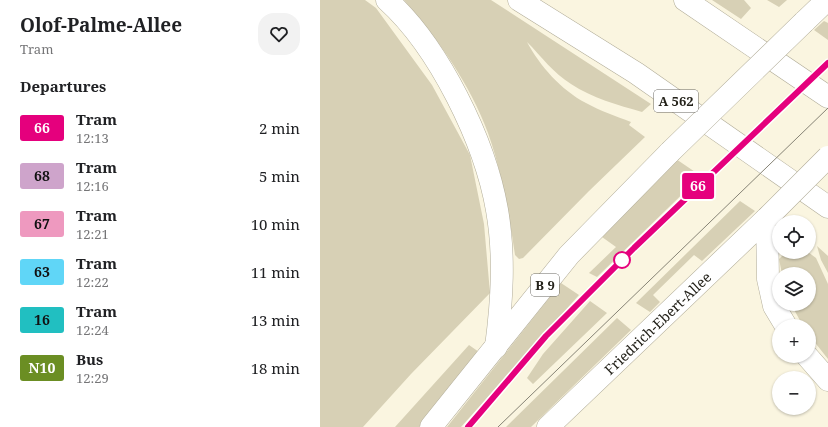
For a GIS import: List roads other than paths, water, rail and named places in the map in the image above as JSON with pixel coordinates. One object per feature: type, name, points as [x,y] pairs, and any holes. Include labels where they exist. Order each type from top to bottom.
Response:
[{"type":"main road","points":[[387,0],[419,37],[442,71],[460,104],[488,173],[497,210],[502,270],[502,302],[496,346]]},
{"type":"main road","name":"A 562","points":[[519,0],[636,73],[828,207]]},
{"type":"main road","points":[[686,0],[828,97]]},
{"type":"main road","name":"B 9","points":[[431,427],[569,255],[670,152],[827,0]]},
{"type":"main road","name":"Friedrich-Ebert-Allee","points":[[548,427],[767,218],[828,157]]},
{"type":"main road","points":[[767,218],[768,279],[774,306],[782,319]]},
{"type":"main road","points":[[813,363],[828,380]]},
{"type":"tram line","points":[[468,427],[546,335],[634,248],[828,63]]},
{"type":"tram line","name":"66","points":[[468,427],[546,336],[634,248],[828,63]]},
{"type":"tram line","points":[[498,427],[828,108]]}]
